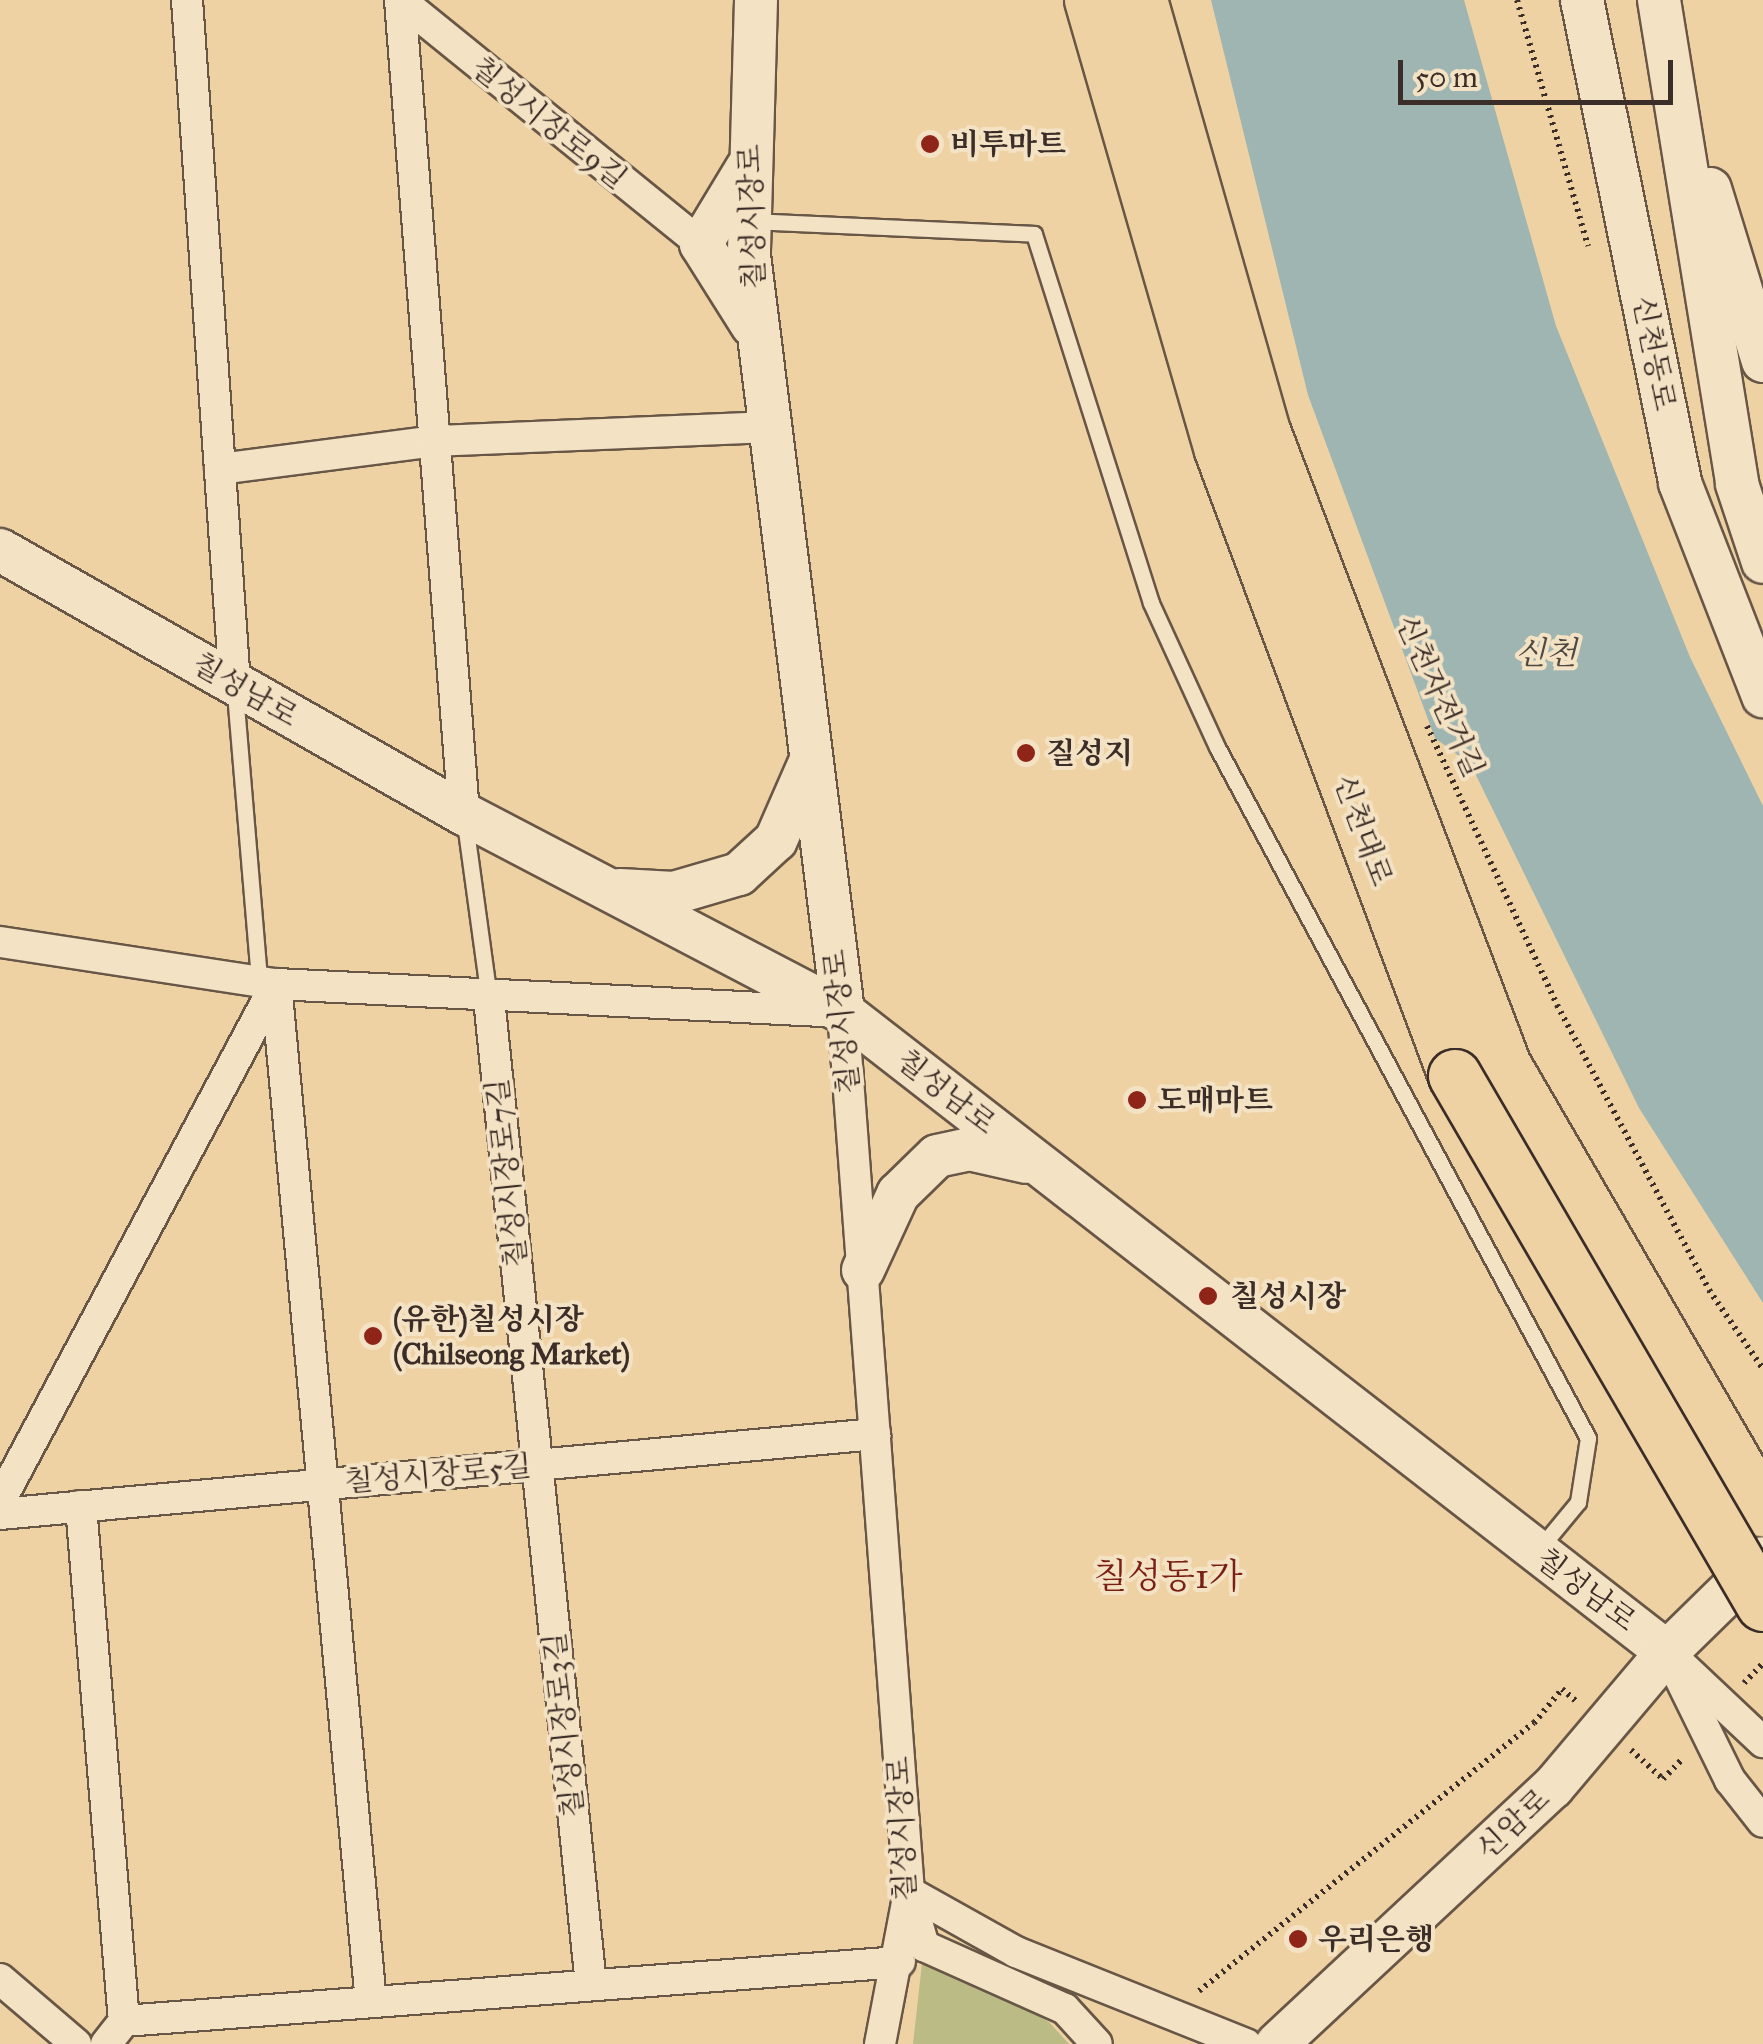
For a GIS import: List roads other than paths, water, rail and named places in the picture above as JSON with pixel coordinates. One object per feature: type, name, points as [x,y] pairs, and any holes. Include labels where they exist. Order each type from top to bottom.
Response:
[{"type":"highway","name":"신천대로","points":[[1090,0],[1221,450],[1454,1076],[1749,1598]]},
{"type":"highway","name":"신천대로","points":[[1140,0],[1265,434],[1505,1066],[1763,1510]]},
{"type":"street","points":[[187,0],[234,684]]},
{"type":"street","points":[[400,0],[464,814]]},
{"type":"street","name":"칠성시장로9길","points":[[400,0],[701,244]]},
{"type":"street","name":"칠성시장로","points":[[756,0],[746,168],[757,333],[843,1012],[909,1892],[900,1962],[880,2044]]},
{"type":"street","name":"신천동로","points":[[1582,0],[1680,483],[1763,696]]},
{"type":"street","name":"신천동로","points":[[1658,0],[1736,484],[1763,562]]},
{"type":"street","points":[[1667,52],[1762,358]]},
{"type":"street","points":[[746,168],[701,244],[757,333]]},
{"type":"street","points":[[220,469],[435,442],[768,427]]},
{"type":"street","name":"칠성남로","points":[[0,550],[464,814],[843,1012],[1667,1652]]},
{"type":"street","points":[[608,888],[674,893],[738,874],[776,840],[810,761]]},
{"type":"street","points":[[0,942],[267,983],[489,999],[843,1012]]},
{"type":"street","points":[[0,1501],[142,1235],[267,983]]},
{"type":"street","points":[[267,983],[371,2002]]},
{"type":"street","name":"칠성시장로7길","points":[[489,999],[538,1465]]},
{"type":"street","points":[[863,1270],[898,1194],[937,1156],[969,1149],[1041,1166]]},
{"type":"street","name":"칠성시장로5길","points":[[0,1514],[875,1434]]},
{"type":"street","name":"칠성시장로3길","points":[[538,1465],[591,1984]]},
{"type":"street","points":[[82,1506],[115,2033],[371,2002],[900,1962]]},
{"type":"street","name":"신암로","points":[[1276,2044],[1554,1787],[1667,1652],[1749,1598],[1763,1558]]},
{"type":"street","points":[[1667,1652],[1763,1742]]},
{"type":"street","points":[[1667,1652],[1730,1780],[1763,1822]]},
{"type":"street","points":[[909,1892],[1016,1952],[1246,2044]]},
{"type":"street","points":[[909,1892],[924,1946],[1066,2009],[1097,2044]]},
{"type":"street","points":[[0,1979],[76,2044]]},
{"type":"lane","points":[[748,220],[1034,234],[1151,603],[1217,747],[1588,1438],[1578,1502],[1536,1552]]},
{"type":"lane","points":[[234,684],[267,983]]},
{"type":"lane","points":[[464,814],[489,999]]},
{"type":"water","name":"신천","points":[[1211,0],[1464,0],[1556,326],[1690,657],[1763,806],[1763,1303],[1639,1108],[1471,765],[1435,738],[1308,395]]},
{"type":"place","name":"비투마트","points":[[930,144]]},
{"type":"place","name":"질성지","points":[[1026,753]]},
{"type":"place","name":"도매마트","points":[[1137,1100]]},
{"type":"place","name":"칠성시장","points":[[1208,1296]]},
{"type":"place","name":"(유한)칠성시장 (Chilseong Market)","points":[[373,1336]]},
{"type":"place","name":"우리은행","points":[[1298,1939]]},
{"type":"district","name":"칠성동1가","points":[[1168,1577]]}]
